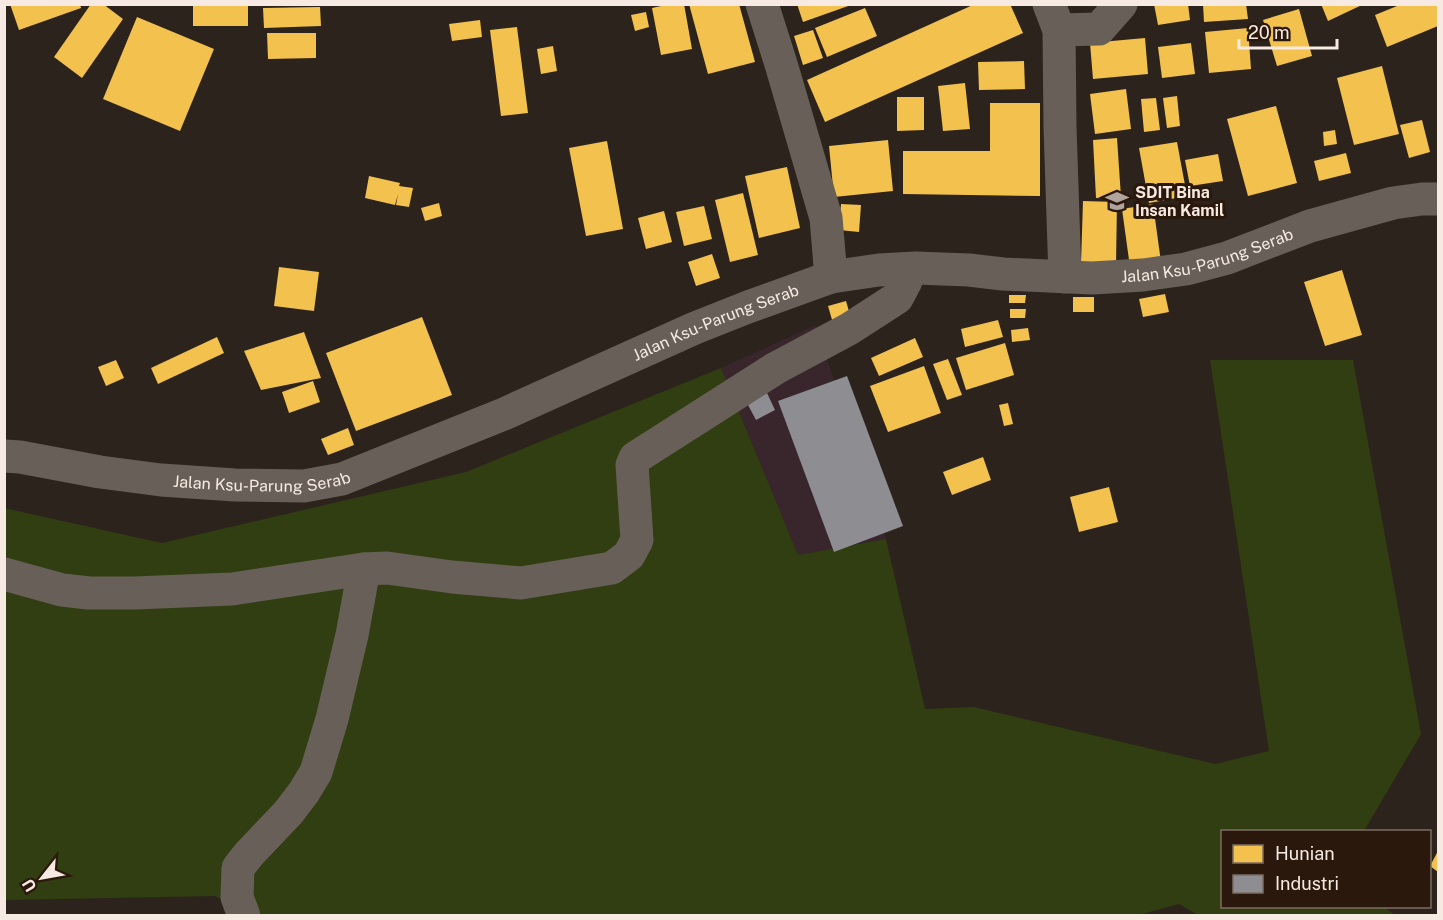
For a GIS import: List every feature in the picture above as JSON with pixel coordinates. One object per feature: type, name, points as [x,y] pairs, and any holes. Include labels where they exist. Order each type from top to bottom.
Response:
[{"type":"street","points":[[762,4],[782,64],[826,218],[831,277]]},
{"type":"street","points":[[1065,277],[1054,17],[1099,29],[1121,4]]},
{"type":"street","name":"Jalan Ksu-Parung Serab","points":[[4,456],[161,480],[235,485],[304,486],[342,479],[387,462],[504,414],[716,319],[831,277],[904,269],[969,270],[1092,278],[1143,276],[1186,269],[1227,258],[1310,226],[1392,203],[1438,199]]},
{"type":"street","points":[[4,574],[62,590],[89,593],[135,593],[232,589],[364,569],[387,568],[521,583],[612,568],[629,555],[637,540],[632,465],[635,458],[776,368],[849,329],[897,298],[906,281],[904,269]]},
{"type":"street","points":[[244,915],[237,897],[238,868],[288,813],[316,772],[332,720],[352,635],[364,569]]},
{"type":"shaded area","points":[[816,325],[886,539],[798,556],[721,368]]},
{"type":"green space","points":[[1210,360],[1353,360],[1421,734],[1365,830],[1221,830],[1221,908],[1385,908],[1395,915],[1198,915],[1179,904],[1135,916],[252,916],[215,896],[5,900],[4,508],[162,543],[466,472],[721,368],[798,555],[886,539],[925,709],[974,707],[1215,764],[1269,751]]},
{"type":"building: Hunian","points":[[10,4],[80,4],[81,8],[19,30]]},
{"type":"building: Hunian","points":[[91,4],[103,4],[123,19],[82,78],[54,57]]},
{"type":"building: Hunian","points":[[193,4],[248,4],[248,26],[193,26]]},
{"type":"building: Hunian","points":[[684,4],[692,49],[661,55],[652,8]]},
{"type":"building: Hunian","points":[[689,4],[739,4],[755,62],[708,74]]},
{"type":"building: Hunian","points":[[797,4],[851,4],[851,5],[803,22]]},
{"type":"building: Hunian","points":[[975,4],[1010,4],[1023,33],[825,122],[807,80]]},
{"type":"building: Hunian","points":[[1154,4],[1188,4],[1190,20],[1158,25]]},
{"type":"building: Hunian","points":[[1203,4],[1246,4],[1248,19],[1204,22]]},
{"type":"building: Hunian","points":[[1321,4],[1364,4],[1328,21]]},
{"type":"building: Hunian","points":[[1402,4],[1438,4],[1438,26],[1387,47],[1375,15]]},
{"type":"building: Hunian","points":[[320,7],[321,26],[264,28],[263,8]]},
{"type":"building: Hunian","points":[[865,8],[877,36],[827,57],[815,28]]},
{"type":"building: Hunian","points":[[1299,9],[1312,56],[1277,66],[1263,20]]},
{"type":"building: Hunian","points":[[646,12],[649,27],[635,31],[631,15]]},
{"type":"building: Hunian","points":[[137,17],[214,49],[180,131],[103,99]]},
{"type":"building: Hunian","points":[[480,20],[482,37],[452,41],[449,24]]},
{"type":"building: Hunian","points":[[517,27],[528,113],[501,116],[490,30]]},
{"type":"building: Hunian","points":[[1248,28],[1251,69],[1209,73],[1205,32]]},
{"type":"building: Hunian","points":[[813,30],[823,58],[803,65],[794,36]]},
{"type":"building: Hunian","points":[[267,33],[316,33],[316,58],[268,59]]},
{"type":"building: Hunian","points":[[1145,38],[1148,74],[1093,79],[1090,43]]},
{"type":"building: Hunian","points":[[1191,43],[1195,74],[1162,78],[1158,47]]},
{"type":"building: Hunian","points":[[553,46],[557,71],[541,74],[537,49]]},
{"type":"building: Hunian","points":[[1024,61],[1025,89],[979,90],[978,62]]},
{"type":"building: Hunian","points":[[1382,66],[1399,134],[1354,145],[1337,78]]},
{"type":"building: Hunian","points":[[965,83],[970,129],[943,131],[938,86]]},
{"type":"building: Hunian","points":[[1126,89],[1131,129],[1095,134],[1090,94]]},
{"type":"building: Hunian","points":[[1177,96],[1180,126],[1167,128],[1163,98]]},
{"type":"building: Hunian","points":[[897,97],[924,97],[924,130],[897,131]]},
{"type":"building: Hunian","points":[[1156,98],[1160,130],[1144,132],[1141,99]]},
{"type":"building: Hunian","points":[[990,103],[1040,103],[1040,196],[903,194],[903,151],[990,151]]},
{"type":"building: Hunian","points":[[1276,106],[1297,183],[1248,196],[1227,119]]},
{"type":"building: Hunian","points":[[1422,120],[1430,152],[1409,158],[1400,125]]},
{"type":"building: Hunian","points":[[1335,130],[1337,144],[1324,146],[1323,132]]},
{"type":"building: Hunian","points":[[1117,138],[1121,197],[1096,198],[1093,140]]},
{"type":"building: Hunian","points":[[888,140],[893,191],[834,197],[829,146]]},
{"type":"building: Hunian","points":[[607,141],[623,229],[586,236],[569,148]]},
{"type":"building: Hunian","points":[[1177,142],[1187,196],[1149,203],[1139,148]]},
{"type":"building: Hunian","points":[[1346,153],[1351,173],[1319,181],[1314,161]]},
{"type":"building: Hunian","points":[[1218,154],[1223,181],[1190,186],[1185,160]]},
{"type":"building: Hunian","points":[[787,167],[800,228],[759,238],[745,176]]},
{"type":"building: Hunian","points":[[369,176],[413,188],[409,207],[396,205],[398,194],[395,205],[365,198]]},
{"type":"building: Hunian","points":[[743,193],[758,255],[730,262],[715,200]]},
{"type":"building: Hunian","points":[[1083,201],[1117,202],[1116,265],[1081,264]]},
{"type":"building: Hunian","points":[[439,203],[442,216],[425,221],[421,208]]},
{"type":"building: Hunian","points":[[841,204],[861,205],[859,232],[839,230]]},
{"type":"building: Hunian","points":[[1153,204],[1161,262],[1130,267],[1122,209]]},
{"type":"building: Hunian","points":[[704,206],[712,239],[684,246],[676,212]]},
{"type":"building: Hunian","points":[[664,211],[672,242],[646,249],[638,218]]},
{"type":"building: Hunian","points":[[712,254],[720,278],[696,286],[688,262]]},
{"type":"building: Hunian","points":[[279,267],[319,272],[314,311],[274,306]]},
{"type":"building: Hunian","points":[[1342,270],[1362,335],[1325,346],[1304,282]]},
{"type":"building: Hunian","points":[[1165,294],[1169,312],[1143,317],[1139,299]]},
{"type":"building: Hunian","points":[[1009,295],[1026,295],[1025,303],[1009,303]]},
{"type":"building: Hunian","points":[[1073,297],[1094,297],[1094,312],[1073,312]]},
{"type":"building: Hunian","points":[[846,301],[853,325],[835,330],[828,306]]},
{"type":"building: Hunian","points":[[1010,309],[1026,309],[1025,318],[1010,318]]},
{"type":"building: Hunian","points":[[422,317],[452,395],[356,431],[326,353]]},
{"type":"building: Hunian","points":[[998,320],[1003,337],[965,347],[961,329]]},
{"type":"building: Hunian","points":[[1028,328],[1030,340],[1012,342],[1011,330]]},
{"type":"building: Hunian","points":[[304,332],[321,378],[261,390],[244,351]]},
{"type":"building: Hunian","points":[[217,337],[224,353],[158,384],[151,368]]},
{"type":"building: Hunian","points":[[915,338],[923,357],[879,376],[871,358]]},
{"type":"building: Hunian","points":[[1005,343],[1014,375],[966,390],[956,358]]},
{"type":"building: Hunian","points":[[948,359],[962,395],[947,400],[933,364]]},
{"type":"building: Hunian","points":[[116,360],[124,378],[106,386],[98,367]]},
{"type":"building: Hunian","points":[[924,366],[941,413],[888,432],[870,386]]},
{"type":"building: Hunian","points":[[313,381],[320,402],[289,413],[282,392]]},
{"type":"building: Hunian","points":[[1008,403],[1013,424],[1004,426],[999,405]]},
{"type":"building: Hunian","points":[[348,428],[354,445],[328,455],[321,439]]},
{"type":"building: Hunian","points":[[983,457],[991,480],[952,495],[943,472]]},
{"type":"building: Hunian","points":[[1109,487],[1118,522],[1079,532],[1070,497]]},
{"type":"building: Hunian","points":[[1438,851],[1438,872],[1431,864]]},
{"type":"building: Industri","points":[[847,376],[903,526],[834,552],[778,401]]},
{"type":"building: Industri","points":[[767,393],[775,410],[756,420],[747,403]]},
{"type":"place","name":"SDIT Bina Insan Kamil","points":[[1117,201]]}]
